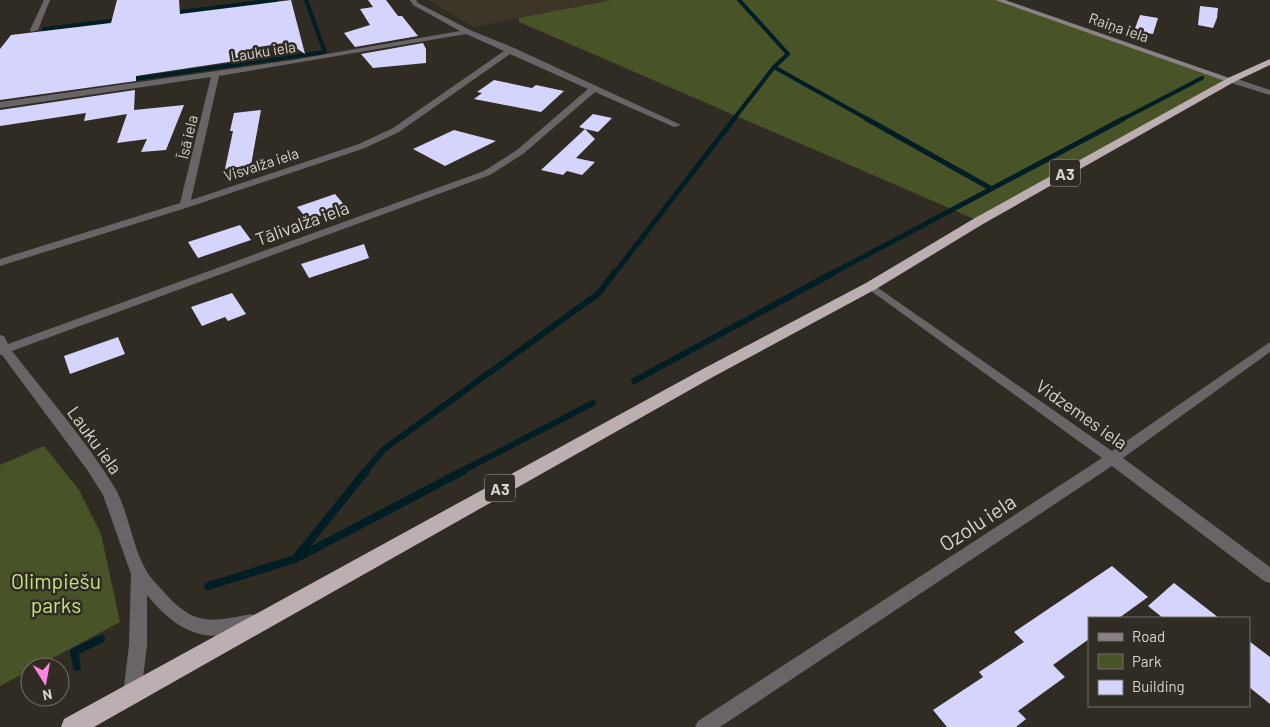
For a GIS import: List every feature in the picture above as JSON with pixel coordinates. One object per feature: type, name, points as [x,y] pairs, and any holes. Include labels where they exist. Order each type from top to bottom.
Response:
[{"type":"highway","name":"A3","points":[[72,727],[706,374],[871,286],[979,221],[1231,80],[1270,62]]},
{"type":"street","points":[[34,30],[47,0]]},
{"type":"street","points":[[413,0],[415,4],[467,32],[677,125]]},
{"type":"street","name":"Raiņa iela","points":[[998,0],[1231,80]]},
{"type":"street","name":"Lauku iela","points":[[0,105],[340,56],[467,32]]},
{"type":"street","name":"Visvalža iela","points":[[0,263],[185,205],[362,146],[396,130],[511,50]]},
{"type":"street","name":"Īsā iela","points":[[185,205],[215,75]]},
{"type":"street","points":[[1231,80],[1270,93]]},
{"type":"street","name":"Tālivalža iela","points":[[2,347],[487,174],[520,152],[594,88]]},
{"type":"street","name":"Vidzemes iela","points":[[871,286],[1113,458],[1270,576]]},
{"type":"street","name":"Ozolu iela","points":[[704,727],[1113,458],[1270,346]]},
{"type":"street","name":"Lauku iela","points":[[2,347],[93,467],[110,493],[139,574]]},
{"type":"street","points":[[139,574],[170,612],[181,621],[194,627],[211,629],[268,617]]},
{"type":"street","points":[[132,695],[138,644],[139,574]]},
{"type":"shaded area","points":[[428,0],[612,0],[474,27]]},
{"type":"green space","points":[[612,0],[998,0],[1231,80],[979,221],[519,22],[519,18]]},
{"type":"green space","name":"Olimpiešu parks","points":[[44,446],[79,490],[101,534],[120,622],[55,657],[20,657],[20,675],[0,686],[0,465]]},
{"type":"building","points":[[117,0],[179,0],[180,14],[291,0],[305,54],[286,41],[284,43],[253,48],[255,58],[136,76],[136,81],[0,100],[0,49],[11,35],[111,23]]},
{"type":"building","points":[[368,0],[386,0],[398,16],[402,16],[418,36],[355,47],[344,33],[370,25],[360,9],[373,7]]},
{"type":"building","points":[[1200,6],[1218,8],[1213,28],[1198,25]]},
{"type":"building","points":[[1140,15],[1158,18],[1153,34],[1134,31]]},
{"type":"building","points":[[423,43],[426,49],[426,63],[373,68],[361,54]]},
{"type":"building","points":[[494,80],[532,88],[536,85],[564,91],[541,112],[474,99],[482,93],[477,92]]},
{"type":"building","points":[[135,90],[134,110],[184,105],[166,150],[141,152],[147,139],[117,143],[127,114],[84,121],[86,113],[0,126],[0,110]]},
{"type":"building","points":[[261,110],[251,165],[225,169],[233,131],[230,131],[234,113]]},
{"type":"building","points":[[593,114],[612,118],[598,132],[579,127]]},
{"type":"building","points":[[585,129],[595,139],[576,158],[595,162],[582,175],[567,171],[563,175],[541,170]]},
{"type":"building","points":[[454,130],[496,141],[445,166],[413,149]]},
{"type":"building","points":[[335,194],[346,207],[308,220],[297,207]]},
{"type":"building","points":[[240,225],[251,240],[198,258],[188,242]]},
{"type":"building","points":[[364,244],[369,258],[309,278],[301,264]]},
{"type":"building","points":[[232,293],[246,314],[228,321],[225,317],[202,326],[191,307]]},
{"type":"building","points":[[118,337],[125,354],[70,374],[64,356]]},
{"type":"building","points":[[1112,566],[1148,597],[1120,617],[1088,617],[1088,640],[1053,665],[1065,677],[1018,711],[1026,719],[1016,727],[947,727],[933,710],[983,677],[979,672],[1024,642],[1014,632]]},
{"type":"building","points":[[1174,583],[1218,617],[1162,617],[1148,606]]},
{"type":"building","points":[[1250,642],[1270,657],[1270,704],[1250,688]]},
{"type":"waterway","points":[[172,13],[276,0]]},
{"type":"waterway","points":[[128,80],[325,52],[306,0]]},
{"type":"waterway","points":[[739,0],[788,54],[774,67]]},
{"type":"waterway","points":[[44,29],[119,20]]},
{"type":"waterway","points":[[733,120],[774,67]]},
{"type":"waterway","points":[[774,67],[869,120]]},
{"type":"waterway","points":[[1121,120],[1202,78]]},
{"type":"waterway","points":[[614,274],[734,119]]},
{"type":"waterway","points":[[867,119],[990,188]]},
{"type":"waterway","points":[[831,274],[1123,119]]},
{"type":"waterway","points":[[365,472],[383,450],[599,293],[614,273]]},
{"type":"waterway","points":[[634,381],[833,273]]},
{"type":"waterway","points":[[460,472],[593,403]]},
{"type":"waterway","points":[[295,559],[366,471]]},
{"type":"waterway","points":[[295,559],[463,471]]},
{"type":"waterway","points":[[208,586],[295,559]]},
{"type":"waterway","points":[[77,667],[74,652],[101,639]]}]
